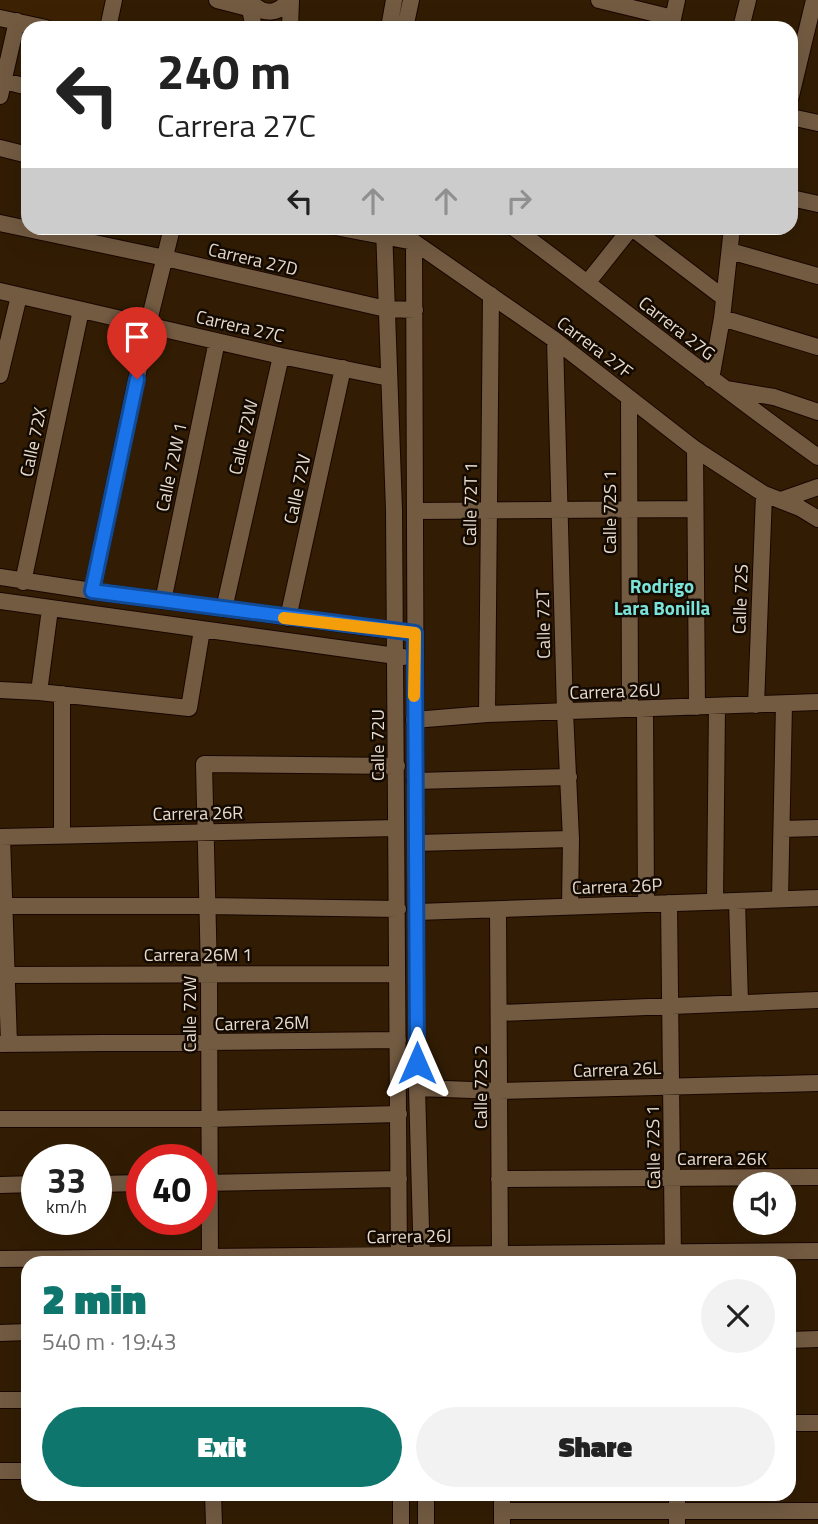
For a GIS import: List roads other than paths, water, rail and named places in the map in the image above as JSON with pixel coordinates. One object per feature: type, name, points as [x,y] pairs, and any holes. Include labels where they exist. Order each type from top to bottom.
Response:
[{"type":"street","points":[[110,21],[114,0]]},
{"type":"street","points":[[217,0],[248,3],[263,12],[281,9],[290,0]]},
{"type":"street","points":[[290,0],[290,21]]},
{"type":"street","points":[[390,21],[394,0]]},
{"type":"street","points":[[407,21],[411,0]]},
{"type":"street","points":[[599,0],[666,21]]},
{"type":"street","points":[[672,21],[677,0]]},
{"type":"street","points":[[743,21],[748,0]]},
{"type":"street","points":[[798,67],[814,0]]},
{"type":"street","points":[[248,3],[252,21]]},
{"type":"street","points":[[0,18],[21,22]]},
{"type":"street","points":[[17,21],[1,86],[21,87]]},
{"type":"street","points":[[798,119],[818,123]]},
{"type":"street","points":[[0,148],[21,153]]},
{"type":"street","points":[[798,200],[818,204]]},
{"type":"street","name":"Carrera 27D","points":[[0,223],[21,227]]},
{"type":"street","name":"Carrera 27D","points":[[57,235],[386,309],[415,310]]},
{"type":"street","points":[[92,591],[148,325],[170,235]]},
{"type":"street","name":"Calle 72U","points":[[383,235],[394,510],[399,1256]]},
{"type":"street","name":"Carrera 27F","points":[[392,235],[414,242],[555,340],[695,449],[764,494],[818,519]]},
{"type":"street","name":"Carrera 27G","points":[[524,235],[717,384],[818,457]]},
{"type":"street","points":[[588,282],[626,235]]},
{"type":"street","points":[[641,235],[724,299]]},
{"type":"street","points":[[731,235],[717,384],[774,397],[818,412]]},
{"type":"street","points":[[414,242],[414,720],[421,1256]]},
{"type":"street","points":[[730,251],[818,276]]},
{"type":"street","name":"Carrera 27C","points":[[0,291],[281,356],[389,378]]},
{"type":"street","name":"Calle 72T 1","points":[[487,715],[491,295]]},
{"type":"street","points":[[0,376],[19,296]]},
{"type":"street","name":"Calle 72X","points":[[23,582],[81,310]]},
{"type":"street","points":[[722,318],[818,347]]},
{"type":"street","name":"Calle 72T","points":[[555,340],[571,839],[570,907]]},
{"type":"street","name":"Calle 72W 1","points":[[163,601],[217,341]]},
{"type":"street","name":"Calle 72W","points":[[224,609],[281,356]]},
{"type":"street","name":"Calle 72V","points":[[288,618],[343,368]]},
{"type":"street","name":"Calle 72S 1","points":[[629,398],[628,509],[646,904]]},
{"type":"street","points":[[695,449],[697,707]]},
{"type":"street","points":[[781,500],[818,487]]},
{"type":"street","name":"Calle 72S","points":[[756,705],[764,494]]},
{"type":"street","points":[[416,511],[695,509]]},
{"type":"street","points":[[0,577],[288,618],[415,633]]},
{"type":"street","points":[[0,601],[414,659]]},
{"type":"street","points":[[39,692],[51,609]]},
{"type":"street","points":[[0,690],[189,708],[202,630]]},
{"type":"street","points":[[62,694],[62,835]]},
{"type":"street","name":"Carrera 26U","points":[[414,720],[818,702]]},
{"type":"street","points":[[780,899],[784,704]]},
{"type":"street","points":[[715,901],[717,706]]},
{"type":"street","name":"Calle 72W","points":[[208,1144],[209,973],[204,764],[397,766]]},
{"type":"street","points":[[415,781],[569,777]]},
{"type":"street","name":"Carrera 26R","points":[[1,837],[396,828]]},
{"type":"street","points":[[782,829],[818,828]]},
{"type":"street","points":[[1,837],[4,1044]]},
{"type":"street","points":[[416,843],[571,839]]},
{"type":"street","name":"Carrera 26P","points":[[417,912],[818,898]]},
{"type":"street","points":[[737,901],[740,1003]]},
{"type":"street","name":"Calle 72S 1","points":[[669,903],[673,1256]]},
{"type":"street","points":[[2,906],[398,909]]},
{"type":"street","name":"Calle 72S 2","points":[[498,910],[499,1256]]},
{"type":"street","name":"Carrera 26M 1","points":[[4,975],[397,974]]},
{"type":"street","points":[[499,1013],[818,1000]]},
{"type":"street","name":"Carrera 26M","points":[[4,1044],[398,1041]]},
{"type":"street","name":"Carrera 26L","points":[[417,1088],[499,1091],[818,1083]]},
{"type":"street","points":[[0,1119],[209,1119],[398,1114]]},
{"type":"street","name":"Carrera 26K","points":[[499,1179],[818,1177]]},
{"type":"street","points":[[217,1183],[399,1179]]},
{"type":"street","points":[[0,1185],[21,1184]]},
{"type":"street","name":"Calle 72W","points":[[209,1235],[210,1256]]},
{"type":"street","name":"Carrera 26J","points":[[714,1256],[818,1251]]},
{"type":"street","name":"Carrera 26J","points":[[0,1259],[21,1259]]},
{"type":"street","points":[[0,1333],[21,1332]]},
{"type":"street","points":[[796,1340],[818,1339]]},
{"type":"street","points":[[0,1400],[21,1400]]},
{"type":"street","points":[[796,1423],[818,1423]]},
{"type":"street","points":[[0,1471],[21,1471]]},
{"type":"street","points":[[213,1501],[214,1524]]},
{"type":"street","points":[[401,1501],[401,1524]]},
{"type":"street","points":[[426,1501],[426,1524]]},
{"type":"street","points":[[502,1510],[818,1511]]},
{"type":"district","name":"Rodrigo Lara Bonilla","points":[[662,596]]}]
